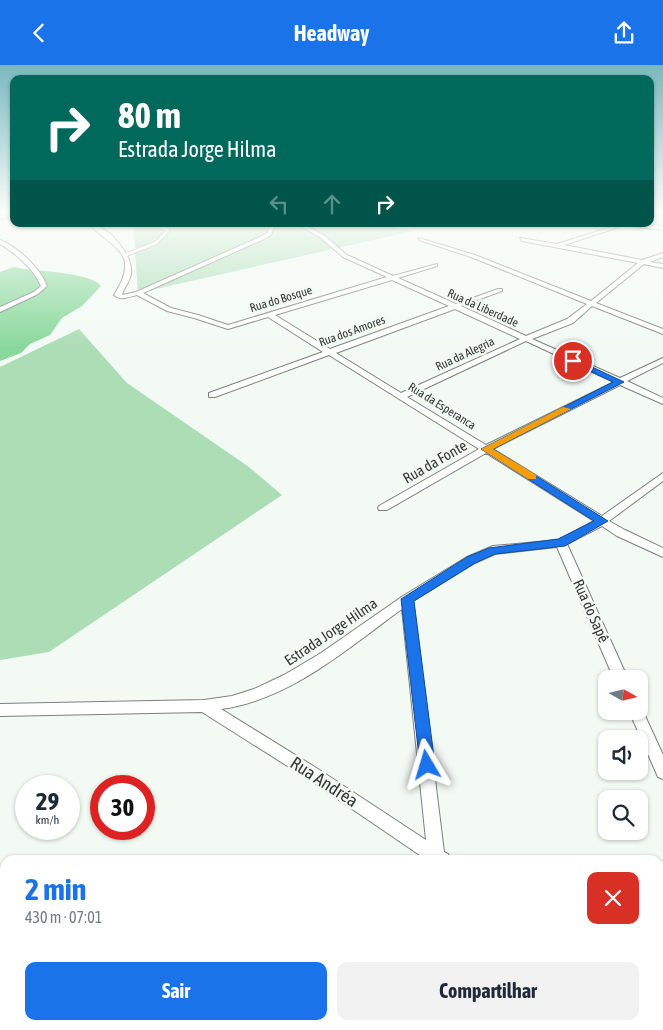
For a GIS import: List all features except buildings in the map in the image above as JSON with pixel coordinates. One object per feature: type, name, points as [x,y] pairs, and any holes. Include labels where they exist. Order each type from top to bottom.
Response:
[{"type":"street","points":[[0,310],[36,293],[44,286],[39,277],[21,258]]},
{"type":"street","points":[[126,258],[129,271],[117,295],[126,297],[217,258]]},
{"type":"street","name":"Rua da Liberdade","points":[[350,258],[453,307],[663,401]]},
{"type":"street","points":[[478,258],[663,332]]},
{"type":"street","points":[[622,258],[663,266]]},
{"type":"street","name":"Rua da Alegria","points":[[402,396],[525,339],[570,321],[643,262],[654,258]]},
{"type":"street","name":"Rua do Bosque","points":[[138,293],[169,310],[196,316],[225,327],[435,265]]},
{"type":"street","name":"Rua dos Amores","points":[[212,395],[500,290]]},
{"type":"street","name":"Rua da Esperanca","points":[[268,314],[621,533],[663,553]]},
{"type":"street","name":"Rua da Fonte","points":[[383,509],[486,449],[663,360]]},
{"type":"street","name":"Estrada Jorge Hilma","points":[[0,710],[204,706],[232,702],[258,694],[289,679],[326,657],[408,599],[471,560],[493,550],[561,543],[602,521],[663,476]]},
{"type":"street","name":"Rua do Sapê","points":[[561,543],[617,670]]},
{"type":"street","points":[[408,599],[439,855]]},
{"type":"street","name":"Rua Andréa","points":[[204,706],[314,774],[433,855]]},
{"type":"street","points":[[640,720],[663,772]]},
{"type":"green space","points":[[135,258],[293,258],[138,293]]},
{"type":"green space","points":[[14,267],[85,277],[101,286],[82,306],[62,318],[50,335],[30,344],[21,353],[0,361],[0,272]]},
{"type":"green space","points":[[79,329],[127,383],[249,467],[282,495],[49,652],[0,660],[0,367]]},
{"type":"slow traffic","points":[[532,477],[486,449],[566,409]]},
{"type":"route","points":[[427,765],[408,599],[471,560],[493,550],[561,543],[602,521],[486,449],[620,382],[573,361]]}]
